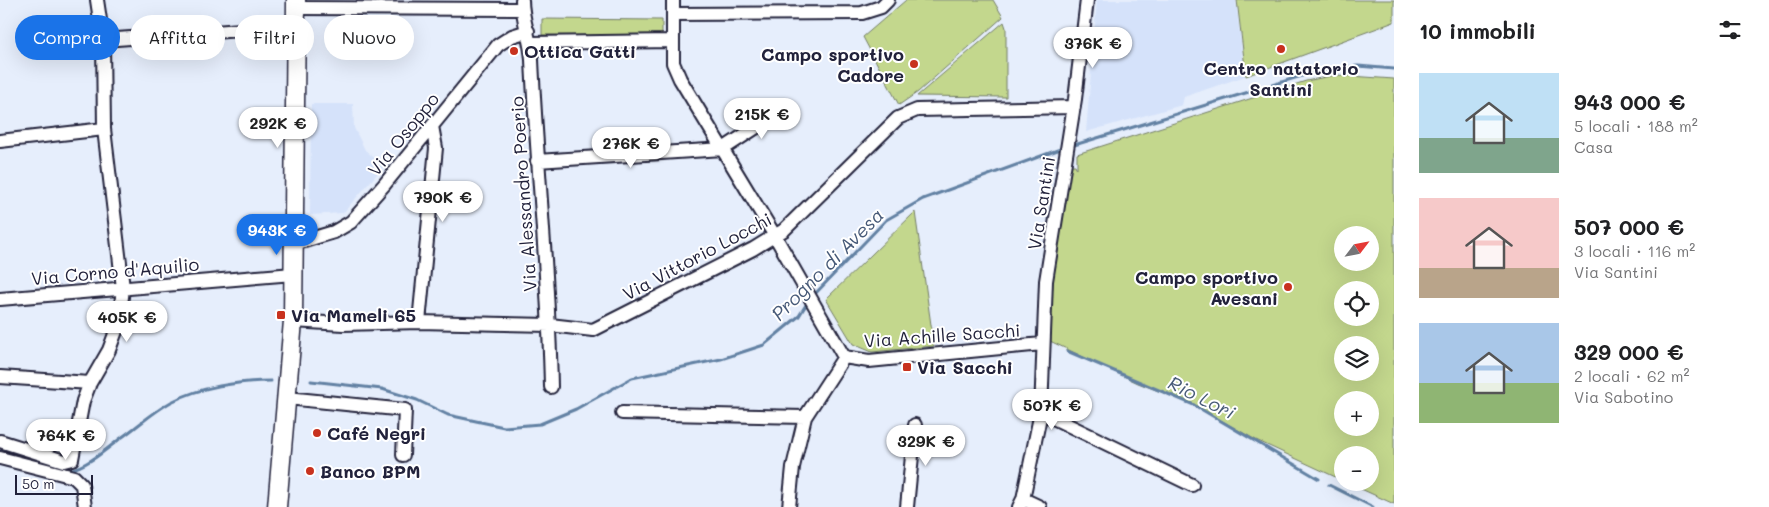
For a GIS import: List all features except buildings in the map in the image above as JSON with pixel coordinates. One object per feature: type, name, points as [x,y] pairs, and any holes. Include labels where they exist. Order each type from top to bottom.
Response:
[{"type":"main road","points":[[277,507],[293,320],[296,60]]},
{"type":"street","points":[[98,0],[100,15]]},
{"type":"street","name":"Via Achille Sacchi","points":[[673,0],[673,63],[680,79],[722,149],[780,233],[805,289],[818,308],[844,357]]},
{"type":"street","points":[[673,14],[862,13],[881,7],[888,0]]},
{"type":"street","name":"Via Santini","points":[[1040,507],[1021,503],[1041,412],[1042,344],[1046,281],[1074,108],[1087,0]]},
{"type":"street","points":[[296,4],[522,4]]},
{"type":"street","name":"Via Alessandro Poerio","points":[[522,4],[529,37],[550,325],[551,387]]},
{"type":"street","points":[[120,39],[235,30]]},
{"type":"street","name":"Via Osoppo","points":[[294,244],[334,232],[351,222],[498,45],[512,36],[529,37]]},
{"type":"street","points":[[529,37],[672,41]]},
{"type":"street","points":[[0,441],[64,461],[72,459],[78,417],[90,383],[110,350],[119,323],[123,288],[104,128],[103,60]]},
{"type":"street","points":[[537,161],[722,149],[786,108]]},
{"type":"street","name":"Via Vittorio Locchi","points":[[293,320],[343,324],[419,322],[550,325],[593,330],[780,233],[898,118],[917,110],[1074,108]]},
{"type":"street","points":[[419,322],[436,148],[432,126]]},
{"type":"street","points":[[0,141],[104,128]]},
{"type":"street","name":"Via Corno d'Aquilio","points":[[0,300],[293,274]]},
{"type":"street","name":"Via Achille Sacchi","points":[[844,357],[868,361],[1042,344]]},
{"type":"street","name":"Via Achille Sacchi","points":[[789,507],[793,467],[805,417],[844,357]]},
{"type":"street","points":[[0,377],[90,383]]},
{"type":"street","points":[[287,398],[405,410],[403,455]]},
{"type":"street","points":[[1041,412],[1192,484]]},
{"type":"street","points":[[622,413],[805,417]]},
{"type":"street","points":[[907,507],[915,425]]},
{"type":"street","points":[[0,458],[74,477],[82,485],[84,507]]},
{"type":"shaded area","points":[[1097,0],[1236,0],[1245,76],[1184,97],[1182,105],[1086,132]]},
{"type":"shaded area","points":[[311,104],[353,104],[354,128],[365,150],[384,166],[343,213],[310,215]]},
{"type":"green space","name":"Campo sportivo Cadore","points":[[906,0],[993,0],[1003,17],[918,92],[899,105],[863,37]]},
{"type":"green space","name":"Centro natatorio Santini","points":[[1237,0],[1394,0],[1394,22],[1246,76]]},
{"type":"green space","points":[[542,19],[662,20],[662,37],[542,35]]},
{"type":"green space","points":[[1004,22],[1006,28],[1006,97],[917,96]]},
{"type":"green space","name":"Campo sportivo Avesani","points":[[1336,75],[1394,79],[1394,504],[1366,491],[1379,491],[1379,446],[1334,446],[1334,476],[1256,440],[1194,405],[1138,383],[1050,341],[1052,283],[1071,165],[1075,165],[1077,169],[1077,154],[1306,81]]},
{"type":"green space","points":[[915,212],[934,346],[872,352],[853,344],[826,299]]},
{"type":"waterway","name":"Progno di Avesa","points":[[1071,146],[1318,71],[1358,66],[1394,69]]},
{"type":"waterway","name":"Progno di Avesa","points":[[813,296],[886,220],[923,199],[1063,148]]},
{"type":"waterway","name":"Progno di Avesa","points":[[311,381],[382,389],[417,400],[448,415],[504,427],[540,424],[576,409],[632,378],[721,359],[764,345],[799,316],[809,300]]},
{"type":"waterway","name":"Rio Lori","points":[[1067,351],[1194,405],[1319,479]]},
{"type":"waterway","name":"Progno di Avesa","points":[[69,470],[90,461],[158,410],[182,397],[220,386],[271,381]]},
{"type":"waterway","name":"Progno di Avesa","points":[[0,451],[17,456]]},
{"type":"waterway","name":"Rio Lori","points":[[1329,485],[1373,507]]},
{"type":"place","name":"Centro natatorio Santini","points":[[1281,49]]},
{"type":"place","name":"Ottica Gatti","points":[[514,51]]},
{"type":"place","name":"Campo sportivo Cadore","points":[[914,64]]},
{"type":"place","name":"Campo sportivo Avesani","points":[[1288,287]]},
{"type":"place","name":"Via Mameli 65","points":[[281,315]]},
{"type":"place","name":"Via Sacchi","points":[[907,367]]},
{"type":"place","name":"Café Negri","points":[[317,433]]},
{"type":"place","name":"Banco BPM","points":[[310,471]]}]
